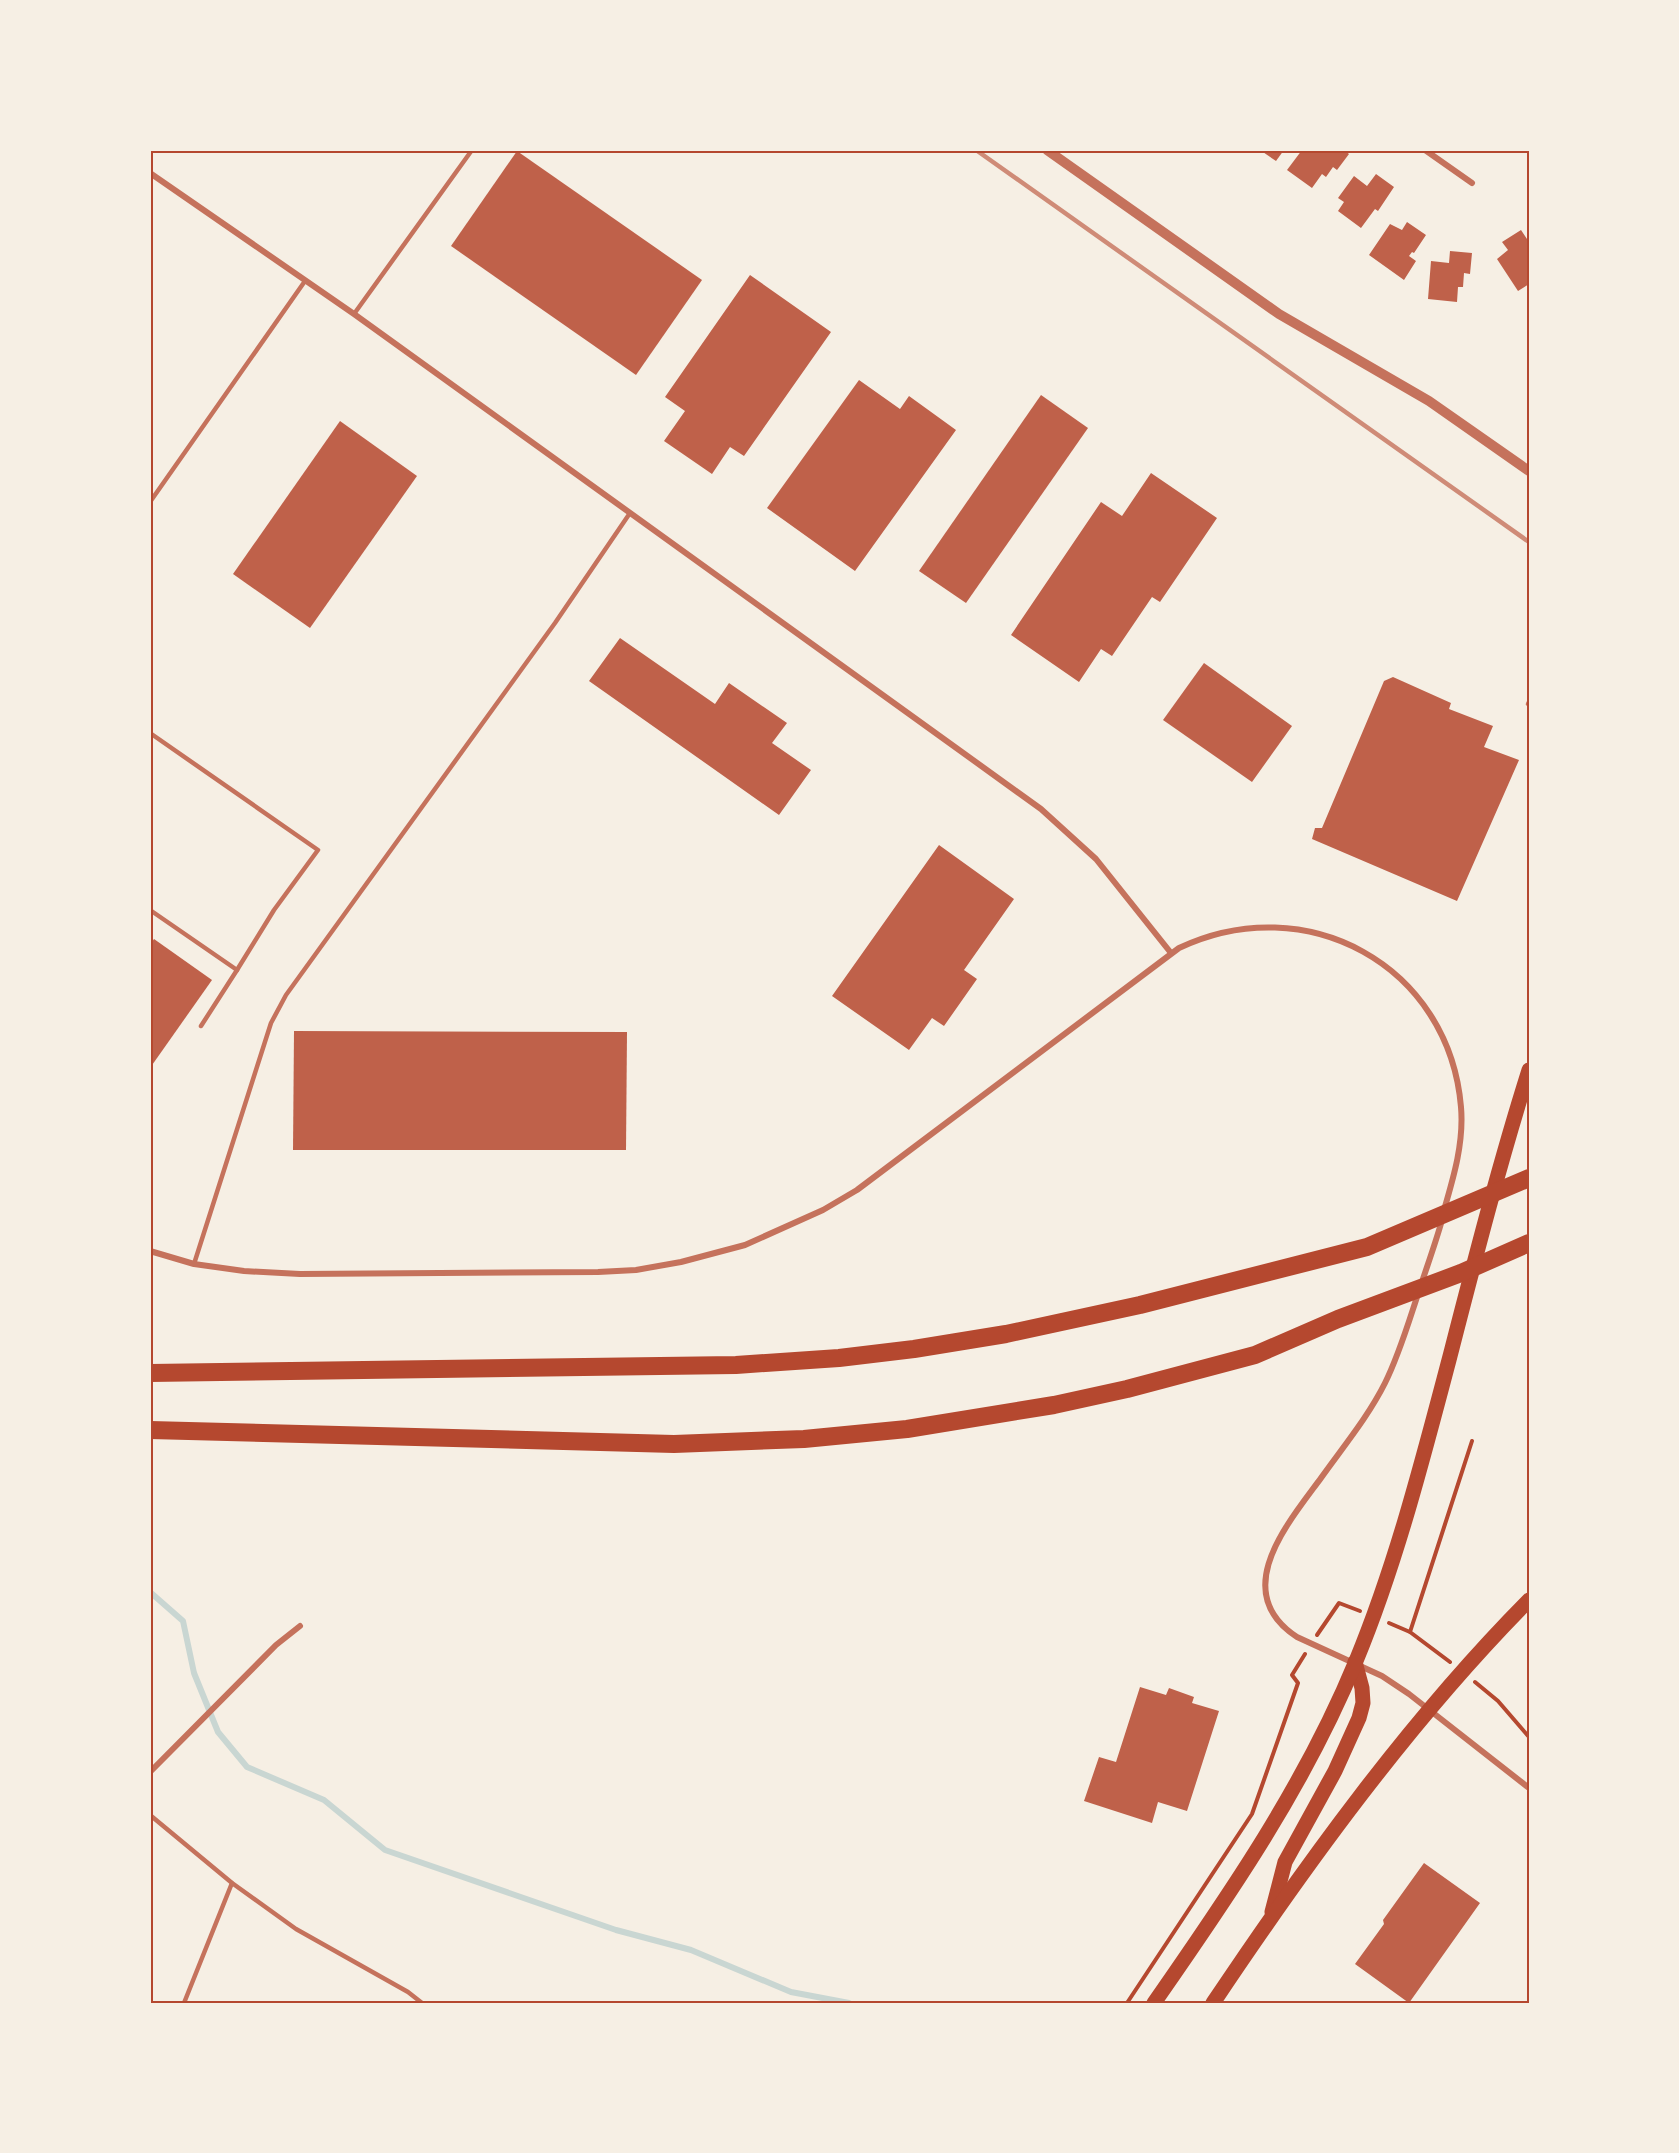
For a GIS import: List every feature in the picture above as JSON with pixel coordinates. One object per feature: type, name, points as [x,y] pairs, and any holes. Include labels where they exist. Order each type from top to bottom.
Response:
[{"type":"highway","points":[[150,1373],[680,1367],[839,1358],[914,1349],[1006,1334],[1140,1305],[1367,1247],[1529,1178]]},
{"type":"highway","points":[[154,1430],[674,1444],[870,1433],[999,1415],[1127,1389],[1255,1355],[1338,1319],[1461,1273],[1529,1243]]},
{"type":"main road","points":[[1154,2003],[1267,1836],[1309,1761],[1355,1662],[1387,1581],[1417,1482],[1506,1141],[1529,1070]]},
{"type":"main road","points":[[1213,2003],[1338,1827],[1429,1711],[1529,1600]]},
{"type":"main road","points":[[1270,1920],[1285,1862],[1335,1771],[1364,1703],[1355,1662]]},
{"type":"street","points":[[1047,150],[1280,314],[1429,401],[1529,471]]},
{"type":"street","points":[[1425,150],[1472,183]]},
{"type":"street","points":[[150,173],[354,314],[1056,821],[1108,873],[1171,953]]},
{"type":"street","points":[[150,1251],[194,1264],[243,1272],[300,1274],[598,1272],[655,1267],[745,1245],[823,1210],[857,1190],[1171,953],[1187,944],[1232,929],[1260,926],[1308,931],[1352,945],[1384,965],[1418,998],[1447,1048],[1456,1076],[1461,1125],[1456,1166],[1440,1227],[1398,1354],[1384,1385],[1366,1415],[1279,1537],[1267,1572],[1266,1596],[1275,1619],[1284,1629],[1382,1676],[1409,1694],[1529,1788]]},
{"type":"street","points":[[152,1770],[276,1645],[300,1626]]},
{"type":"lane","points":[[354,314],[472,150]]},
{"type":"lane","points":[[150,502],[305,281]]},
{"type":"lane","points":[[194,1264],[270,1023],[286,995],[555,622],[630,513]]},
{"type":"lane","points":[[150,733],[318,850],[274,910],[201,1026]]},
{"type":"lane","points":[[150,910],[237,970]]},
{"type":"lane","points":[[150,1815],[232,1883],[296,1929],[408,1992],[422,2003]]},
{"type":"lane","points":[[184,2003],[232,1883]]},
{"type":"path","points":[[1410,1632],[1472,1441]]},
{"type":"path","points":[[1332,1613],[1339,1603],[1343,1604]]},
{"type":"path","points":[[1396,1626],[1410,1632],[1441,1655]]},
{"type":"path","points":[[1127,2003],[1252,1814],[1298,1683],[1292,1676],[1295,1670]]},
{"type":"path","points":[[1481,1686],[1498,1701],[1529,1737]]},
{"type":"building","points":[[1260,150],[1284,150],[1276,161]]},
{"type":"building","points":[[1302,150],[1344,150],[1349,154],[1337,170],[1333,167],[1326,177],[1322,174],[1312,188],[1287,170]]},
{"type":"building","points":[[517,151],[702,280],[636,375],[451,246]]},
{"type":"building","points":[[1376,174],[1394,187],[1378,211],[1375,209],[1361,228],[1338,211],[1344,202],[1338,198],[1354,176],[1367,186]]},
{"type":"building","points":[[1407,222],[1426,235],[1414,253],[1412,252],[1409,256],[1416,261],[1404,280],[1369,255],[1390,224],[1402,230]]},
{"type":"building","points":[[1521,230],[1529,242],[1529,284],[1518,291],[1497,259],[1508,250],[1502,242]]},
{"type":"building","points":[[1450,251],[1472,253],[1470,274],[1464,273],[1463,287],[1458,287],[1457,302],[1428,299],[1431,261],[1449,263]]},
{"type":"building","points":[[750,275],[831,332],[744,456],[730,447],[712,474],[664,441],[685,411],[665,397]]},
{"type":"building","points":[[859,380],[900,409],[909,396],[956,430],[855,571],[767,508]]},
{"type":"building","points":[[1041,395],[1088,428],[966,603],[919,571]]},
{"type":"building","points":[[340,421],[417,476],[310,628],[233,574]]},
{"type":"building","points":[[1151,473],[1217,518],[1160,602],[1152,597],[1112,656],[1101,649],[1079,682],[1011,635],[1101,502],[1122,516]]},
{"type":"building","points":[[620,638],[715,704],[729,683],[787,723],[772,743],[811,770],[779,815],[589,681]]},
{"type":"building","points":[[1204,663],[1292,726],[1252,782],[1163,720]]},
{"type":"building","points":[[1393,677],[1451,703],[1449,709],[1493,726],[1484,747],[1519,760],[1457,901],[1312,839],[1315,828],[1322,828],[1384,681]]},
{"type":"building","points":[[939,845],[1014,899],[964,970],[977,979],[944,1026],[932,1018],[909,1050],[832,996]]},
{"type":"building","points":[[154,939],[212,980],[150,1068],[150,945]]},
{"type":"building","points":[[294,1031],[627,1032],[626,1150],[293,1150]]},
{"type":"building","points":[[1140,1687],[1166,1695],[1169,1688],[1194,1697],[1192,1703],[1219,1711],[1187,1811],[1158,1802],[1152,1823],[1084,1801],[1099,1757],[1116,1762]]},
{"type":"building","points":[[1424,1863],[1480,1903],[1409,2003],[1355,1964]]},
{"type":"waterway","points":[[150,1592],[183,1621],[194,1673],[218,1732],[247,1767],[324,1800],[385,1850],[616,1930],[691,1950],[791,1992],[849,2003]]},
{"type":"railway","points":[[976,150],[1529,542]]}]
